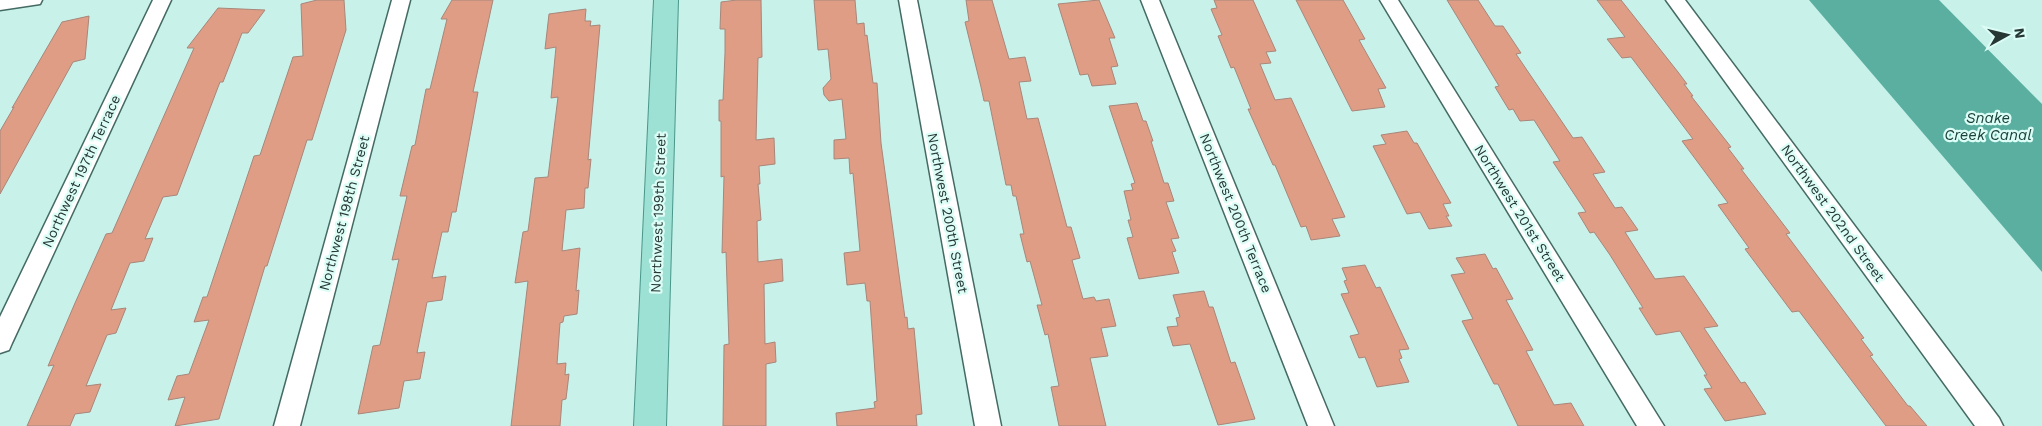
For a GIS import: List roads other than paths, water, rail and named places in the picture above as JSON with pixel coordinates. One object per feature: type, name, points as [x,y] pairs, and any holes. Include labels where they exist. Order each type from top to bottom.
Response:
[{"type":"main road","name":"Northwest 199th Street","points":[[650,426],[666,0]]},
{"type":"street","points":[[0,4],[33,0]]},
{"type":"street","name":"Northwest 197th Terrace","points":[[0,343],[162,0]]},
{"type":"street","name":"Northwest 198th Street","points":[[286,426],[401,0]]},
{"type":"street","name":"Northwest 200th Street","points":[[908,0],[988,426]]},
{"type":"street","name":"Northwest 200th Terrace","points":[[1150,0],[1321,426]]},
{"type":"street","name":"Northwest 201st Street","points":[[1389,0],[1650,426]]},
{"type":"street","name":"Northwest 202nd Street","points":[[1675,0],[1990,426]]},
{"type":"water","name":"Snake Creek Canal","points":[[1809,0],[1939,0],[2042,104],[2042,272]]}]
